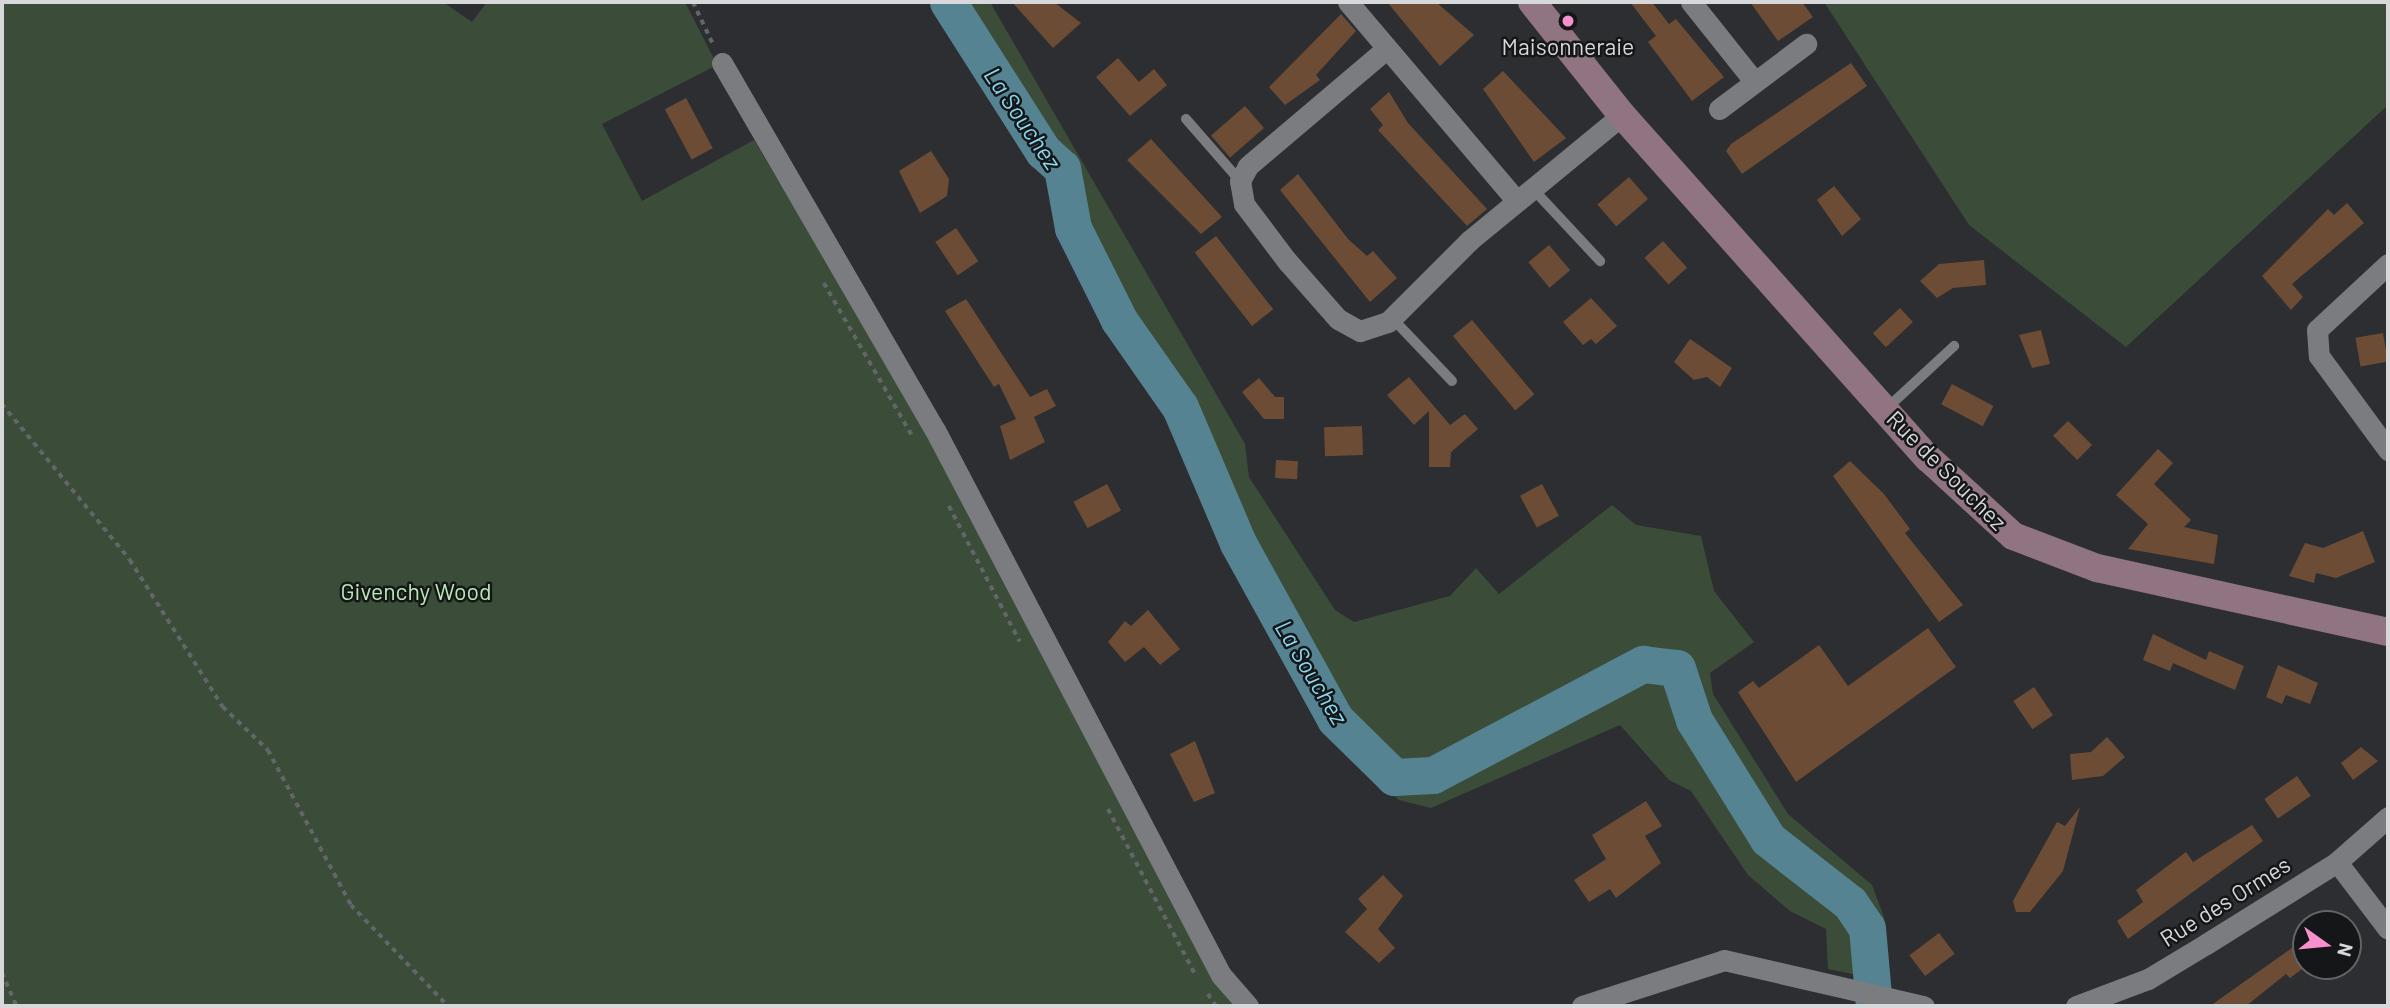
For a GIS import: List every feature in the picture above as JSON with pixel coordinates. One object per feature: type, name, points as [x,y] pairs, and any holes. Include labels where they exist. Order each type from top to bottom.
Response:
[{"type":"main road","name":"Rue de Souchez","points":[[1509,2],[1583,84],[1622,115]]},
{"type":"main road","name":"Rue de Souchez","points":[[1532,2],[1622,115],[1886,409],[1984,513],[2052,554],[2388,632]]},
{"type":"street","points":[[1348,2],[1386,49],[1525,195]]},
{"type":"street","points":[[1691,2],[1754,81]]},
{"type":"street","points":[[1719,109],[1806,44]]},
{"type":"street","points":[[1386,49],[1248,166],[1240,181],[1244,204],[1338,319],[1360,331],[1392,318],[1525,195],[1622,115]]},
{"type":"street","points":[[722,63],[935,430],[1221,975],[1248,1006]]},
{"type":"street","points":[[2388,264],[2317,330],[2319,356],[2388,450]]},
{"type":"street","name":"Rue des Ormes","points":[[2076,1006],[2148,979],[2337,862],[2388,817]]},
{"type":"street","points":[[2337,862],[2388,929]]},
{"type":"street","points":[[1582,1006],[1724,960],[1924,1006]]},
{"type":"lane","points":[[1186,119],[1240,181]]},
{"type":"lane","points":[[1525,195],[1600,261]]},
{"type":"lane","points":[[1392,318],[1452,381]]},
{"type":"lane","points":[[1886,409],[1954,346]]},
{"type":"path","points":[[693,2],[722,63]]},
{"type":"path","points":[[822,280],[918,446]]},
{"type":"path","points":[[2,404],[130,560],[223,707],[268,750],[351,905],[448,1006]]},
{"type":"path","points":[[943,494],[1026,652]]},
{"type":"path","points":[[1103,798],[1216,1006]]},
{"type":"path","points":[[2,973],[17,1006]]},
{"type":"green space","name":"Givenchy Wood","points":[[2,2],[443,2],[472,22],[487,2],[685,2],[717,65],[602,124],[642,201],[754,140],[893,374],[1240,1006],[2,1006]]},
{"type":"green space","points":[[931,2],[990,2],[1245,444],[1249,477],[1335,610],[1354,622],[1450,596],[1476,568],[1499,594],[1612,505],[1636,525],[1701,536],[1714,591],[1754,642],[1710,673],[1713,694],[1788,814],[1872,885],[1884,917],[1886,981],[1828,969],[1826,929],[1790,911],[1748,875],[1691,791],[1669,780],[1620,725],[1431,808],[1399,800],[1355,758],[1316,717],[1233,568],[1198,488],[1185,437],[1147,391],[1099,299],[1049,176]]},
{"type":"green space","points":[[1824,2],[2388,2],[2388,105],[2126,347],[1969,225]]},
{"type":"building","points":[[1012,2],[1054,2],[1081,23],[1053,48]]},
{"type":"building","points":[[1387,2],[1436,2],[1474,35],[1440,66]]},
{"type":"building","points":[[1630,2],[1652,2],[1669,24],[1676,19],[1724,77],[1692,101],[1648,42],[1656,36]]},
{"type":"building","points":[[1750,2],[1802,2],[1813,17],[1778,41]]},
{"type":"building","points":[[1341,14],[1356,31],[1316,75],[1320,80],[1285,105],[1269,87]]},
{"type":"building","points":[[1118,58],[1139,82],[1154,69],[1167,85],[1130,116],[1096,77]]},
{"type":"building","points":[[1851,63],[1867,86],[1742,174],[1726,151],[1731,144]]},
{"type":"building","points":[[1503,71],[1566,138],[1534,162],[1483,89]]},
{"type":"building","points":[[1389,92],[1408,123],[1487,209],[1467,226],[1378,130],[1383,125],[1370,109]]},
{"type":"building","points":[[686,98],[713,148],[692,160],[665,109]]},
{"type":"building","points":[[1245,106],[1264,128],[1230,157],[1211,136]]},
{"type":"building","points":[[1151,139],[1222,217],[1201,234],[1127,160]]},
{"type":"building","points":[[931,151],[949,179],[947,196],[920,213],[899,171]]},
{"type":"building","points":[[1298,174],[1348,239],[1367,256],[1373,251],[1397,278],[1370,302],[1280,190]]},
{"type":"building","points":[[1629,177],[1648,199],[1616,226],[1597,205]]},
{"type":"building","points":[[1834,186],[1861,219],[1842,236],[1817,200]]},
{"type":"building","points":[[2347,203],[2364,223],[2292,284],[2303,297],[2291,310],[2262,276],[2328,209],[2334,215]]},
{"type":"building","points":[[956,228],[978,261],[958,275],[935,242]]},
{"type":"building","points":[[1216,236],[1273,309],[1252,326],[1195,253]]},
{"type":"building","points":[[1663,241],[1687,268],[1669,284],[1644,258]]},
{"type":"building","points":[[1549,245],[1570,270],[1550,288],[1528,262]]},
{"type":"building","points":[[1984,260],[1986,285],[1953,288],[1937,298],[1920,281],[1939,264]]},
{"type":"building","points":[[1591,298],[1617,326],[1596,344],[1591,339],[1583,345],[1563,322]]},
{"type":"building","points":[[966,299],[1030,397],[1047,389],[1056,406],[1034,417],[1045,442],[1010,460],[1000,426],[1016,419],[999,384],[994,387],[945,311]]},
{"type":"building","points":[[1900,308],[1913,322],[1886,347],[1873,333]]},
{"type":"building","points":[[1472,320],[1534,394],[1515,410],[1453,336]]},
{"type":"building","points":[[2041,330],[2050,364],[2032,368],[2019,335]]},
{"type":"building","points":[[2383,333],[2388,362],[2360,366],[2355,338]]},
{"type":"building","points":[[1690,339],[1732,368],[1720,387],[1707,377],[1694,380],[1674,362]]},
{"type":"building","points":[[1409,377],[1450,425],[1465,414],[1478,429],[1451,452],[1450,467],[1429,467],[1429,411],[1414,425],[1387,395]]},
{"type":"building","points":[[1259,378],[1275,397],[1284,397],[1284,419],[1264,419],[1242,392]]},
{"type":"building","points":[[1952,384],[1993,406],[1983,426],[1941,404]]},
{"type":"building","points":[[2068,421],[2092,445],[2077,460],[2053,436]]},
{"type":"building","points":[[1362,426],[1363,455],[1325,456],[1324,427]]},
{"type":"building","points":[[2158,449],[2173,463],[2154,484],[2191,520],[2184,527],[2218,535],[2214,564],[2128,549],[2148,524],[2116,495]]},
{"type":"building","points":[[1276,460],[1298,461],[1297,479],[1275,478]]},
{"type":"building","points":[[1850,461],[1884,494],[1910,529],[1905,533],[1963,605],[1939,622],[1833,476]]},
{"type":"building","points":[[1107,484],[1121,510],[1088,528],[1073,502]]},
{"type":"building","points":[[1542,484],[1559,516],[1537,528],[1520,496]]},
{"type":"building","points":[[2363,531],[2375,562],[2336,578],[2316,573],[2314,583],[2289,576],[2305,543],[2323,548]]},
{"type":"building","points":[[1148,610],[1180,649],[1160,665],[1144,647],[1125,662],[1108,642],[1125,621],[1131,626]]},
{"type":"building","points":[[1928,628],[1956,667],[1796,782],[1738,692],[1753,681],[1759,688],[1819,645],[1848,686]]},
{"type":"building","points":[[2153,634],[2206,660],[2209,651],[2244,666],[2235,690],[2173,663],[2170,671],[2143,660]]},
{"type":"building","points":[[2278,665],[2318,683],[2310,704],[2286,695],[2282,704],[2266,697]]},
{"type":"building","points":[[2034,687],[2053,715],[2032,729],[2013,701]]},
{"type":"building","points":[[2107,737],[2125,757],[2103,776],[2072,780],[2070,754],[2091,752]]},
{"type":"building","points":[[1195,741],[1215,793],[1194,802],[1170,754]]},
{"type":"building","points":[[2361,747],[2378,761],[2353,780],[2341,763]]},
{"type":"building","points":[[2297,776],[2311,796],[2278,819],[2264,799]]},
{"type":"building","points":[[1646,801],[1662,826],[1645,836],[1661,863],[1616,898],[1610,889],[1589,902],[1574,880],[1606,859],[1592,835]]},
{"type":"building","points":[[2080,807],[2063,871],[2030,912],[2016,912],[2013,901],[2057,822],[2065,826]]},
{"type":"building","points":[[2252,825],[2263,841],[2128,939],[2117,921],[2143,902],[2136,890],[2186,852],[2193,862]]},
{"type":"building","points":[[1383,875],[1403,896],[1378,929],[1395,948],[1379,963],[1345,932],[1367,909],[1358,899]]},
{"type":"building","points":[[1939,933],[1955,954],[1925,976],[1909,955]]},
{"type":"building","points":[[2292,948],[2290,978],[2286,974],[2246,1006],[2210,1006]]},
{"type":"waterway","name":"La Souchez","points":[[948,2],[1043,151],[1062,168],[1073,228],[1119,320],[1180,407],[1238,543],[1335,719],[1394,777],[1433,775],[1643,664],[1677,668],[1694,720],[1768,839],[1850,903],[1867,928],[1874,1006]]},
{"type":"place","name":"Maisonneraie","points":[[1568,21]]}]
